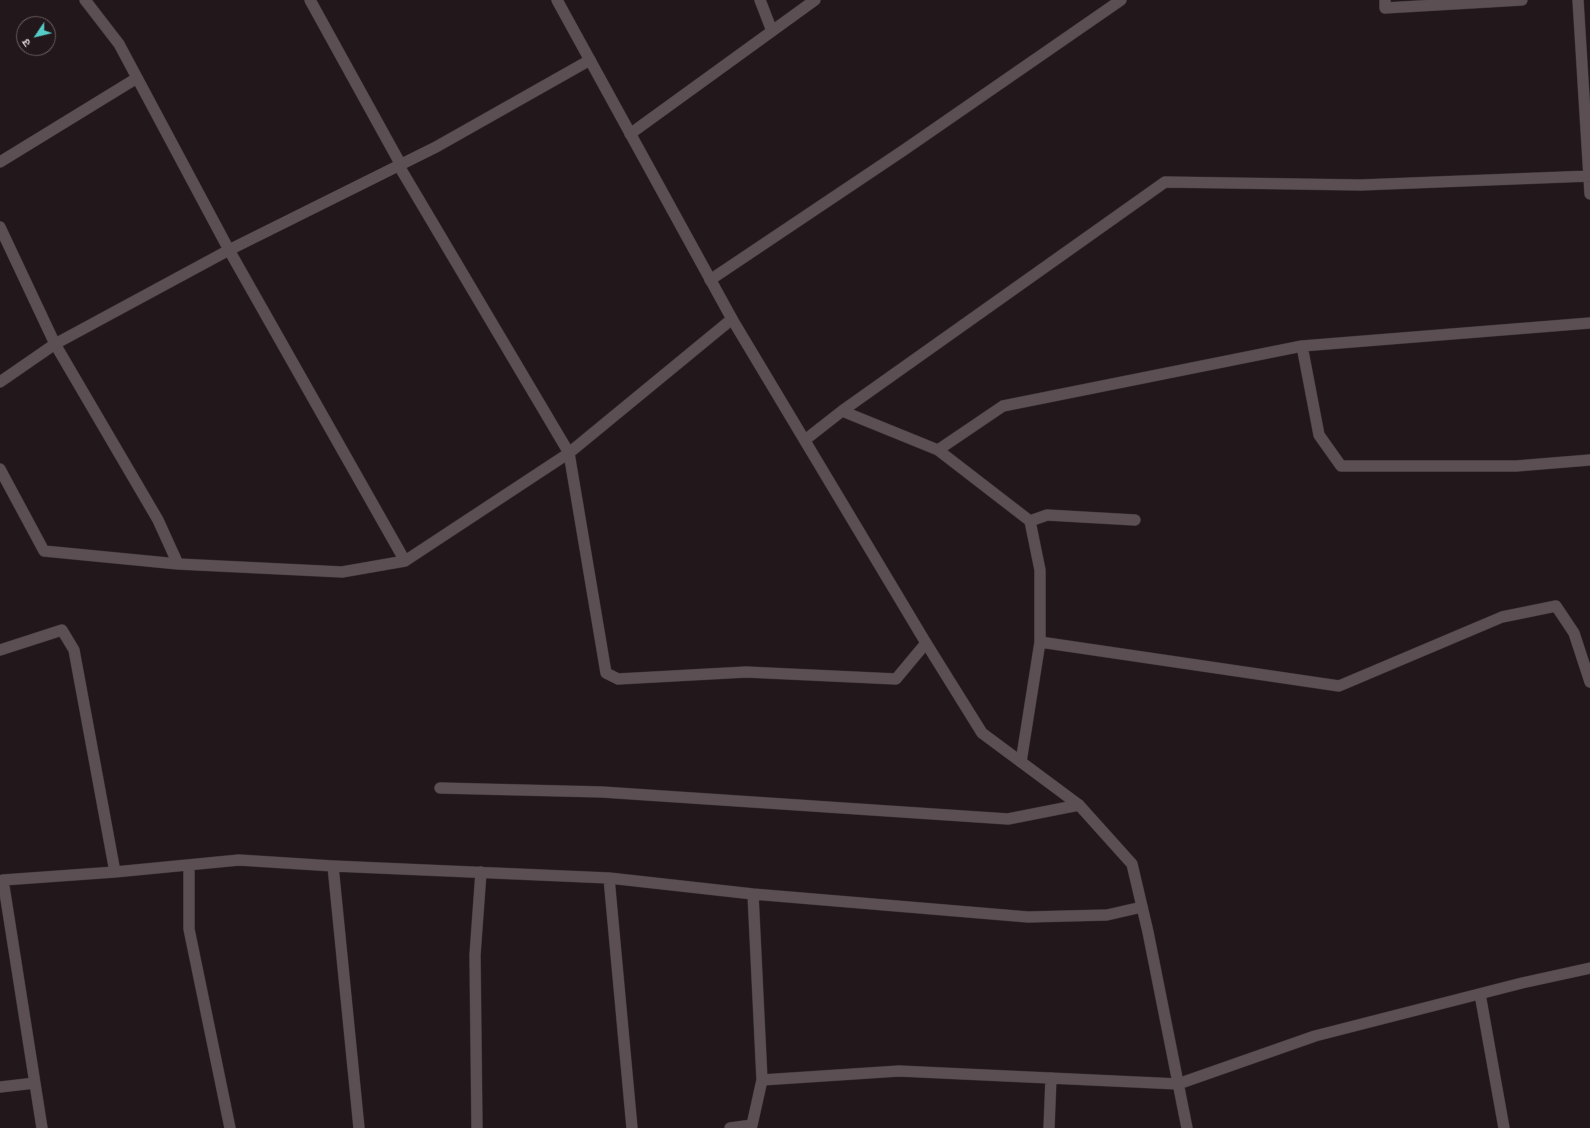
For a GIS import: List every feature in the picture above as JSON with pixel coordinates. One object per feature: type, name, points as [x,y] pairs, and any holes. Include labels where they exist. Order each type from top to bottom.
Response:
[{"type":"street","points":[[86,0],[119,44],[229,250],[405,561]]},
{"type":"street","points":[[310,0],[401,165],[399,166],[569,453],[606,674],[618,679],[746,672],[896,679],[926,643]]},
{"type":"street","points":[[557,0],[732,318],[926,643],[982,733],[1079,805],[1132,864],[1186,1128]]},
{"type":"street","points":[[760,0],[772,31]]},
{"type":"street","points":[[630,134],[814,0]]},
{"type":"street","points":[[710,280],[904,150],[1121,0]]},
{"type":"street","points":[[1385,0],[1386,8],[1522,0]]},
{"type":"street","points":[[1578,0],[1590,194]]},
{"type":"street","points":[[0,382],[55,344],[229,250],[436,148],[590,60]]},
{"type":"street","points":[[0,162],[137,78]]},
{"type":"street","points":[[804,440],[842,411],[1166,182],[1361,185],[1589,176]]},
{"type":"street","points":[[0,227],[55,344],[158,520],[178,564]]},
{"type":"street","points":[[0,470],[44,551],[178,564],[342,572],[405,561],[569,453],[732,318]]},
{"type":"street","points":[[938,450],[1003,406],[1302,346],[1590,323]]},
{"type":"street","points":[[1302,346],[1319,436],[1341,466],[1516,466],[1590,460]]},
{"type":"street","points":[[842,411],[938,450],[1030,521],[1040,570],[1040,642],[1021,762]]},
{"type":"street","points":[[1030,521],[1047,515],[1135,520]]},
{"type":"street","points":[[1040,642],[1339,686],[1502,617],[1556,606],[1574,633],[1590,682]]},
{"type":"street","points":[[0,650],[62,630],[74,650],[115,872]]},
{"type":"street","points":[[440,788],[602,792],[1008,819],[1079,805]]},
{"type":"street","points":[[42,1128],[2,880],[115,872],[239,860],[333,866],[609,878],[753,894],[1028,917],[1107,915],[1142,907]]},
{"type":"street","points":[[189,865],[189,929],[230,1128]]},
{"type":"street","points":[[333,866],[359,1128]]},
{"type":"street","points":[[476,1128],[475,956],[480,872]]},
{"type":"street","points":[[609,878],[632,1128]]},
{"type":"street","points":[[730,1128],[752,1127],[762,1080],[753,894]]},
{"type":"street","points":[[762,1080],[899,1071],[1178,1084],[1315,1036],[1590,968]]},
{"type":"street","points":[[1480,994],[1504,1128]]},
{"type":"street","points":[[1049,1128],[1051,1078]]},
{"type":"street","points":[[0,1087],[35,1083]]}]
